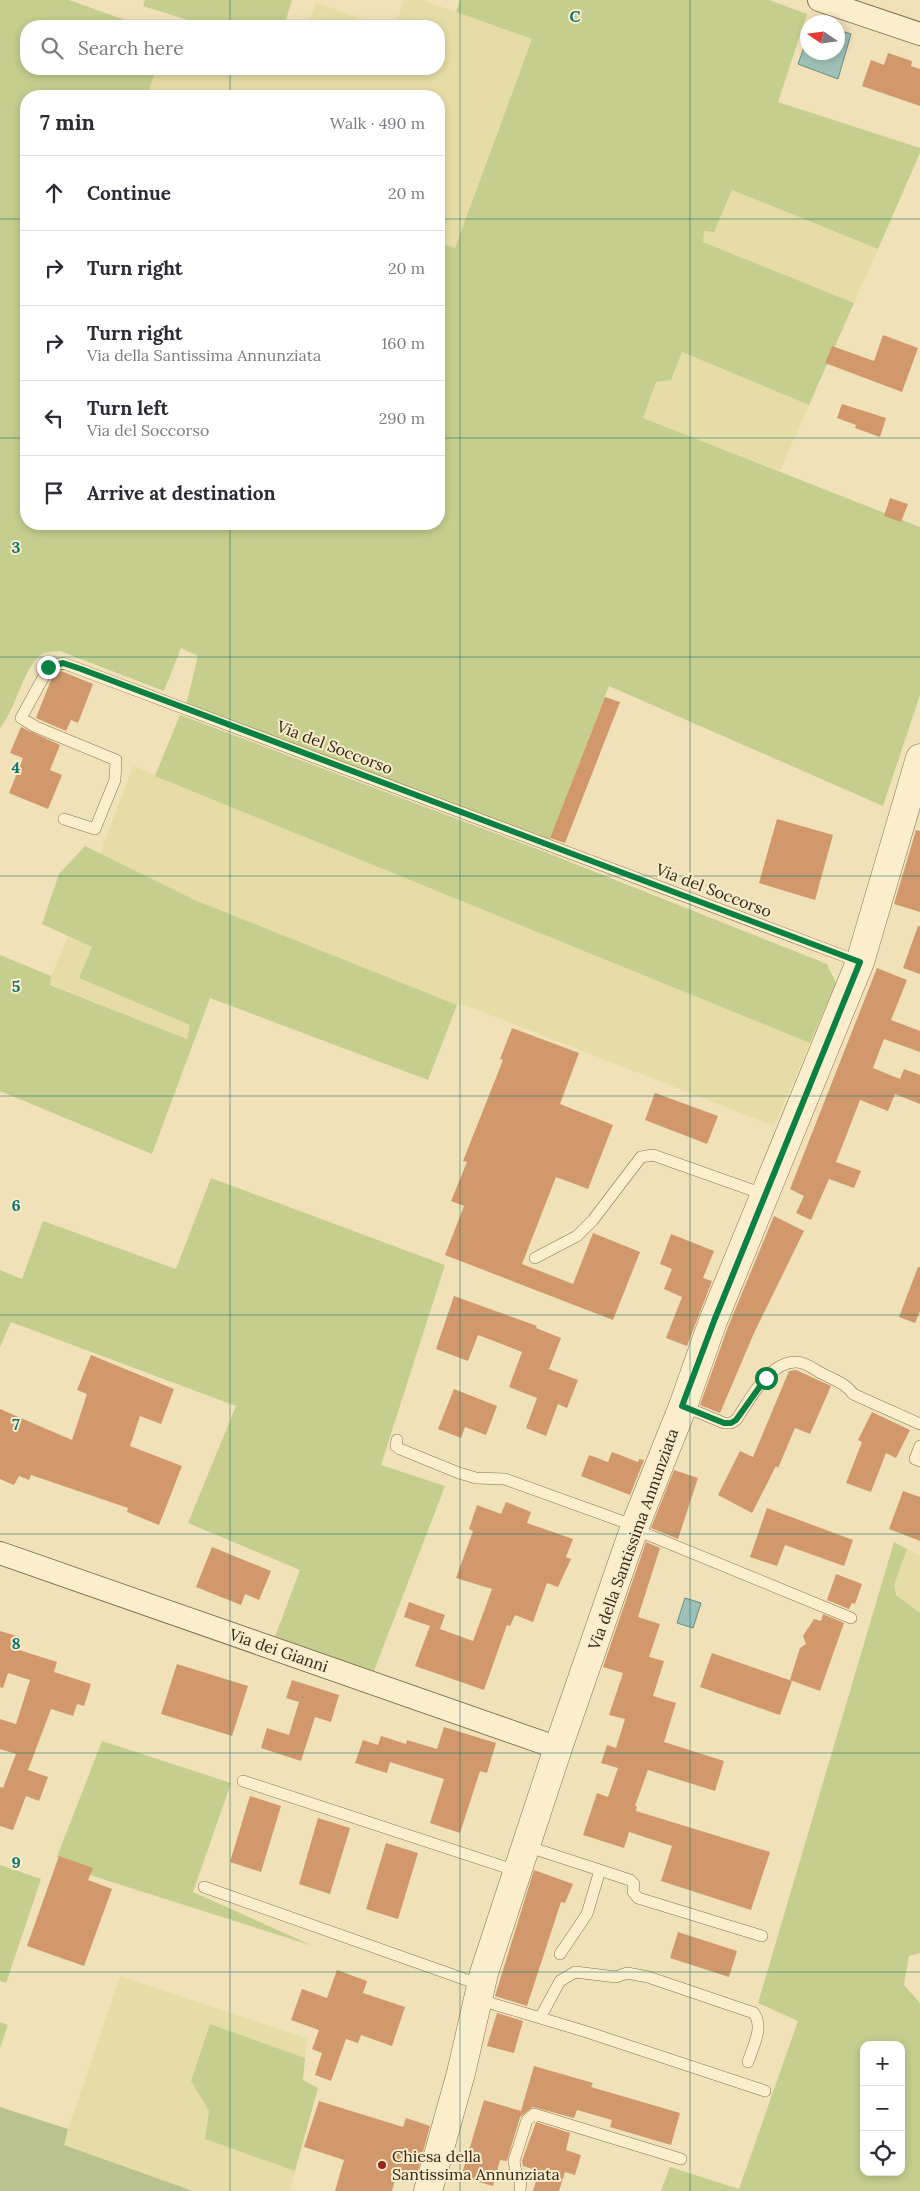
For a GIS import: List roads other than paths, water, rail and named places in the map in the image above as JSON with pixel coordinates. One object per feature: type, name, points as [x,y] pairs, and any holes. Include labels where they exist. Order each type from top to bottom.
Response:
[{"type":"street","points":[[819,0],[920,34]]},
{"type":"street","name":"Via della Santissima Annunziata","points":[[428,2191],[461,2073],[479,1992],[558,1748],[635,1527],[714,1321],[860,962],[920,758]]},
{"type":"street","name":"Via dei Gianni","points":[[0,1552],[558,1748]]},
{"type":"lane","name":"Via del Soccorso","points":[[64,819],[95,829],[115,780],[116,760],[21,718],[48,667],[63,663],[860,962]]},
{"type":"lane","points":[[535,1258],[577,1236],[593,1220],[641,1157],[653,1155],[766,1195]]},
{"type":"lane","points":[[682,1406],[724,1423],[731,1423],[736,1420],[766,1378],[778,1368],[796,1362],[806,1364],[848,1388],[853,1394],[920,1424]]},
{"type":"lane","points":[[397,1440],[396,1446],[400,1449],[459,1473],[476,1478],[505,1479],[635,1527],[851,1618]]},
{"type":"lane","points":[[920,1446],[915,1459],[920,1461]]},
{"type":"lane","points":[[243,1780],[517,1871]]},
{"type":"lane","points":[[526,1846],[630,1880],[634,1884],[633,1892],[638,1898],[762,1936]]},
{"type":"lane","points":[[560,1954],[587,1914],[600,1870]]},
{"type":"lane","points":[[204,1888],[479,1992],[540,2018],[765,2091]]},
{"type":"lane","points":[[540,2018],[560,1981],[575,1972],[616,1976],[627,1973],[648,1978],[754,2013],[758,2019],[758,2029],[748,2062]]},
{"type":"lane","points":[[520,2191],[521,2177],[516,2172],[514,2162],[526,2120],[534,2114],[680,2160]]},
{"type":"water","points":[[845,32],[851,34],[845,55]]},
{"type":"water","points":[[800,58],[800,60],[843,60],[838,79],[798,64]]},
{"type":"water","points":[[685,1598],[701,1603],[693,1628],[677,1623]]},
{"type":"place","name":"Chiesa della Santissima Annunziata","points":[[382,2165]]}]
